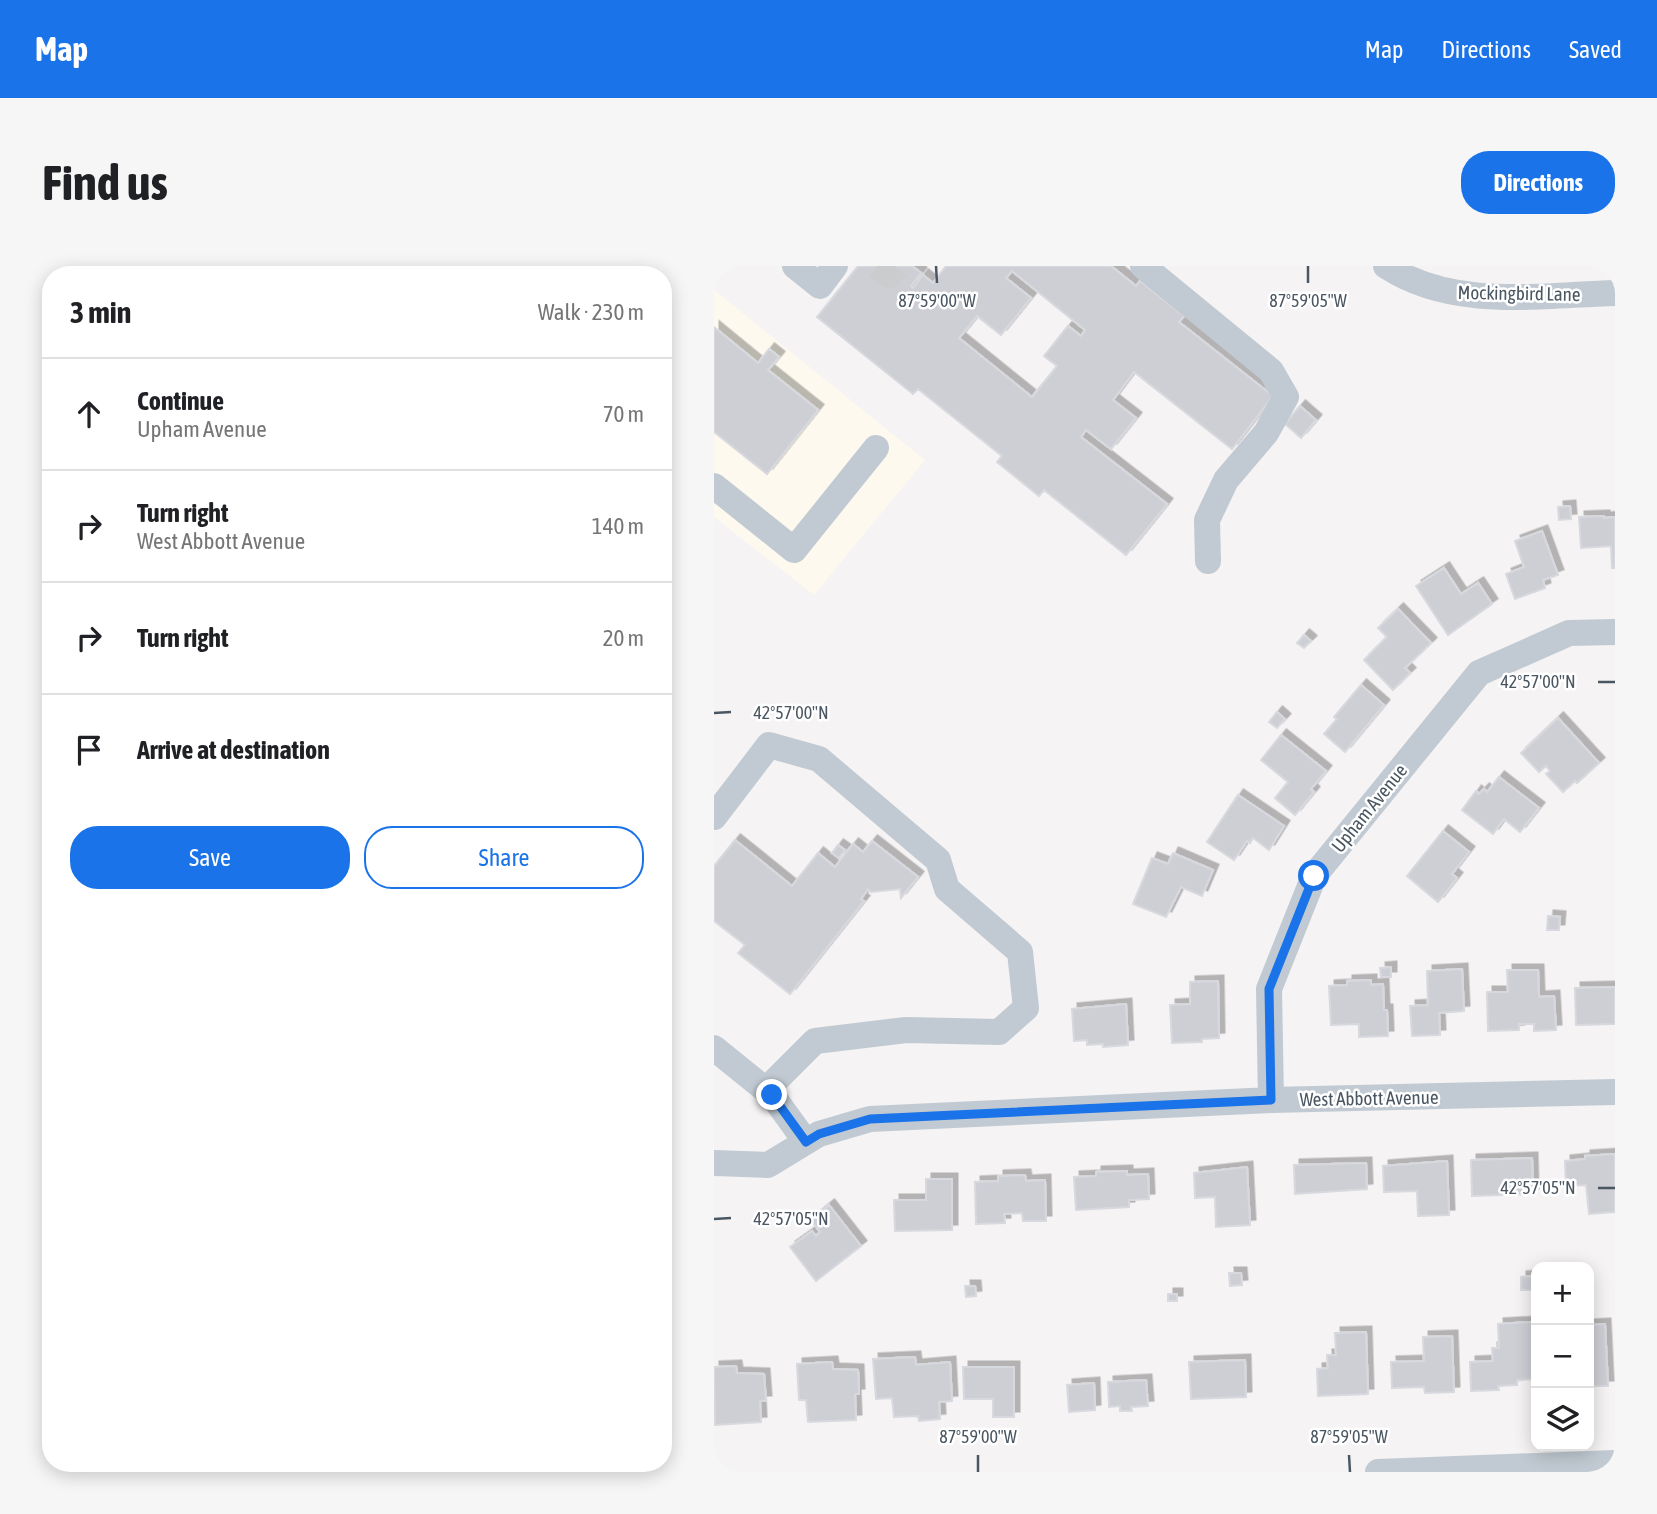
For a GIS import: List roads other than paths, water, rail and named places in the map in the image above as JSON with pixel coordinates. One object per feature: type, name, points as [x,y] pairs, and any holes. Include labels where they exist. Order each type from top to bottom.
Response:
[{"type":"street","points":[[795,266],[820,286],[835,266]]},
{"type":"street","points":[[1143,266],[1271,371],[1286,397],[1266,433],[1226,480],[1207,520],[1208,561]]},
{"type":"street","name":"Mockingbird Lane","points":[[1386,266],[1422,286],[1467,294],[1512,296],[1615,293]]},
{"type":"street","points":[[714,486],[794,550],[876,448]]},
{"type":"street","name":"Upham Avenue","points":[[1271,1100],[1269,989],[1314,876],[1479,673],[1569,633],[1615,632]]},
{"type":"street","points":[[714,817],[769,745],[819,759],[938,860],[947,889],[1020,952],[1026,1008],[999,1032],[906,1030],[815,1041],[766,1090]]},
{"type":"street","points":[[714,1048],[772,1095],[806,1142]]},
{"type":"street","name":"West Abbott Avenue","points":[[714,1163],[768,1165],[819,1134],[870,1119],[1271,1100],[1615,1092]]},
{"type":"street","points":[[1378,1472],[1615,1463]]},
{"type":"tunnel","points":[[877,266],[889,275],[897,266]]}]
